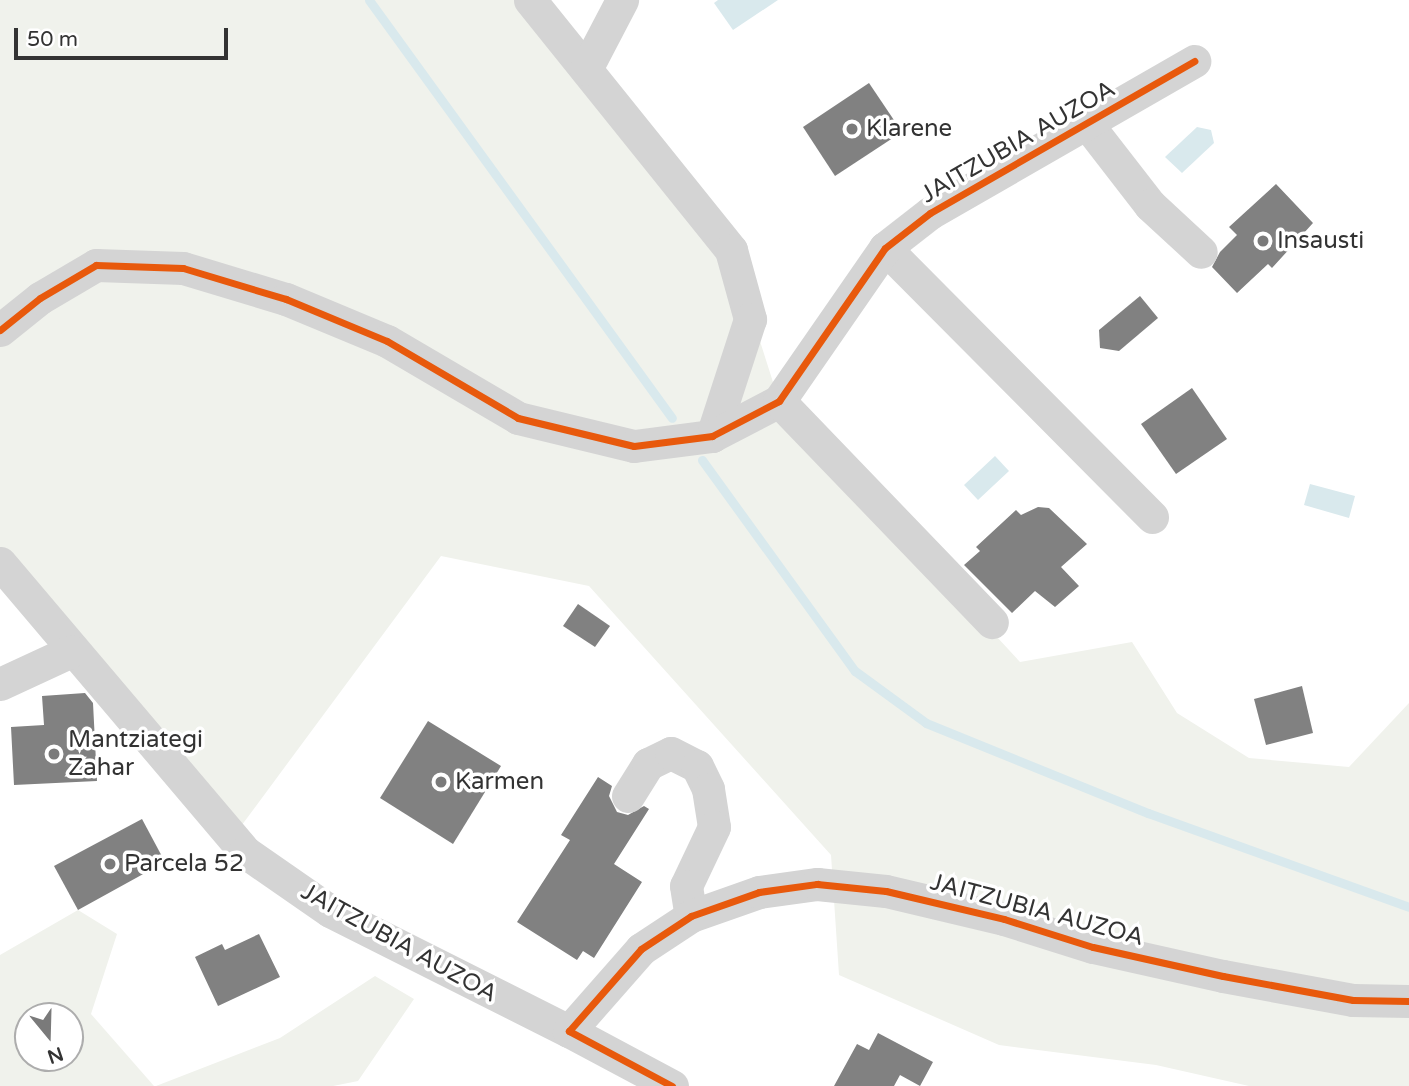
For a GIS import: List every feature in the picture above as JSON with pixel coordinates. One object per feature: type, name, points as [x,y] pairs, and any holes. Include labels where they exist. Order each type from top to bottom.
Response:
[{"type":"street","points":[[530,0],[732,250],[750,319],[712,436]]},
{"type":"street","points":[[586,69],[622,0]]},
{"type":"street","name":"JAITZUBIA AUZOA","points":[[0,330],[40,298],[96,265],[183,268],[286,299],[387,341],[517,418],[634,446],[712,436],[779,401],[885,248],[930,213],[1194,61]]},
{"type":"street","points":[[1087,125],[1150,205],[1202,252]]},
{"type":"street","points":[[885,248],[1152,517]]},
{"type":"street","points":[[779,401],[992,622]]},
{"type":"street","name":"JAITZUBIA AUZOA","points":[[0,564],[71,652],[245,852],[330,911],[569,1031],[671,1086]]},
{"type":"street","points":[[0,684],[71,652]]},
{"type":"street","points":[[628,796],[648,764],[660,758],[671,754],[697,766],[708,789],[713,827],[686,886],[691,916]]},
{"type":"street","name":"JAITZUBIA AUZOA","points":[[569,1031],[641,949],[691,916],[759,892],[817,884],[886,891],[1004,919],[1093,947],[1223,976],[1353,1000],[1409,1001]]},
{"type":"shaded area","points":[[0,0],[526,0],[731,250],[779,401],[1020,662],[1132,642],[1177,713],[1249,758],[1349,767],[1409,703],[1409,1086],[1249,1086],[1156,1065],[999,1045],[839,975],[831,855],[589,586],[441,556],[233,837],[0,563]]},
{"type":"shaded area","points":[[718,0],[778,0],[733,30],[714,3]]},
{"type":"shaded area","points":[[1197,127],[1211,130],[1214,143],[1182,173],[1165,157]]},
{"type":"shaded area","points":[[995,456],[1009,471],[978,500],[964,485]]},
{"type":"shaded area","points":[[1310,484],[1355,496],[1349,518],[1304,505]]},
{"type":"shaded area","points":[[78,910],[117,934],[91,1014],[154,1086],[0,1086],[0,955]]},
{"type":"shaded area","points":[[375,976],[414,999],[358,1081],[333,1086],[156,1086],[280,1038]]},
{"type":"building","name":"Klarene","points":[[869,83],[902,132],[835,176],[803,127]]},
{"type":"building","name":"Insausti","points":[[1276,184],[1313,223],[1272,268],[1268,264],[1237,293],[1212,267],[1220,252],[1237,235],[1229,227]]},
{"type":"building","points":[[1140,296],[1158,318],[1119,351],[1100,348],[1099,330]]},
{"type":"building","points":[[1192,388],[1227,439],[1176,474],[1141,424]]},
{"type":"building","points":[[1038,507],[1049,508],[1087,544],[1061,567],[1079,586],[1055,607],[1035,591],[1012,613],[964,565],[980,551],[976,547],[1016,510],[1021,515]]},
{"type":"building","points":[[578,604],[610,626],[595,647],[563,626]]},
{"type":"building","points":[[1302,686],[1313,733],[1266,745],[1254,699]]},
{"type":"building","name":"Mantziategi Zahar","points":[[85,693],[93,703],[97,781],[14,785],[11,727],[44,725],[42,696]]},
{"type":"building","name":"Karmen","points":[[428,721],[501,766],[453,844],[380,798]]},
{"type":"building","points":[[598,777],[612,786],[609,796],[617,812],[628,815],[644,806],[649,809],[614,864],[642,882],[594,958],[583,951],[577,960],[517,922],[570,840],[561,835]]},
{"type":"building","name":"Parcela 52","points":[[142,819],[165,862],[78,910],[54,866]]},
{"type":"building","points":[[259,934],[280,977],[218,1006],[195,957],[222,944],[225,950]]},
{"type":"building","points":[[878,1033],[933,1062],[920,1086],[900,1075],[894,1086],[834,1086],[857,1044],[869,1050]]},
{"type":"waterway","points":[[369,0],[672,418]]},
{"type":"waterway","points":[[702,460],[855,671],[926,723],[1148,813],[1409,907]]},
{"type":"cycle path","points":[[0,330],[40,298],[96,265],[183,268],[286,299],[387,341],[518,418],[634,446],[712,436],[779,401],[885,248],[930,213],[1194,61]]},
{"type":"cycle path","points":[[672,1086],[569,1031],[641,949],[691,916],[759,892],[817,884],[886,891],[1004,919],[1093,947],[1223,976],[1353,1000],[1409,1001]]},
{"type":"place","name":"Klarene","points":[[852,129]]},
{"type":"place","name":"Insausti","points":[[1263,241]]},
{"type":"place","name":"Mantziategi Zahar","points":[[54,754]]},
{"type":"place","name":"Karmen","points":[[441,782]]},
{"type":"place","name":"Parcela 52","points":[[110,864]]}]
